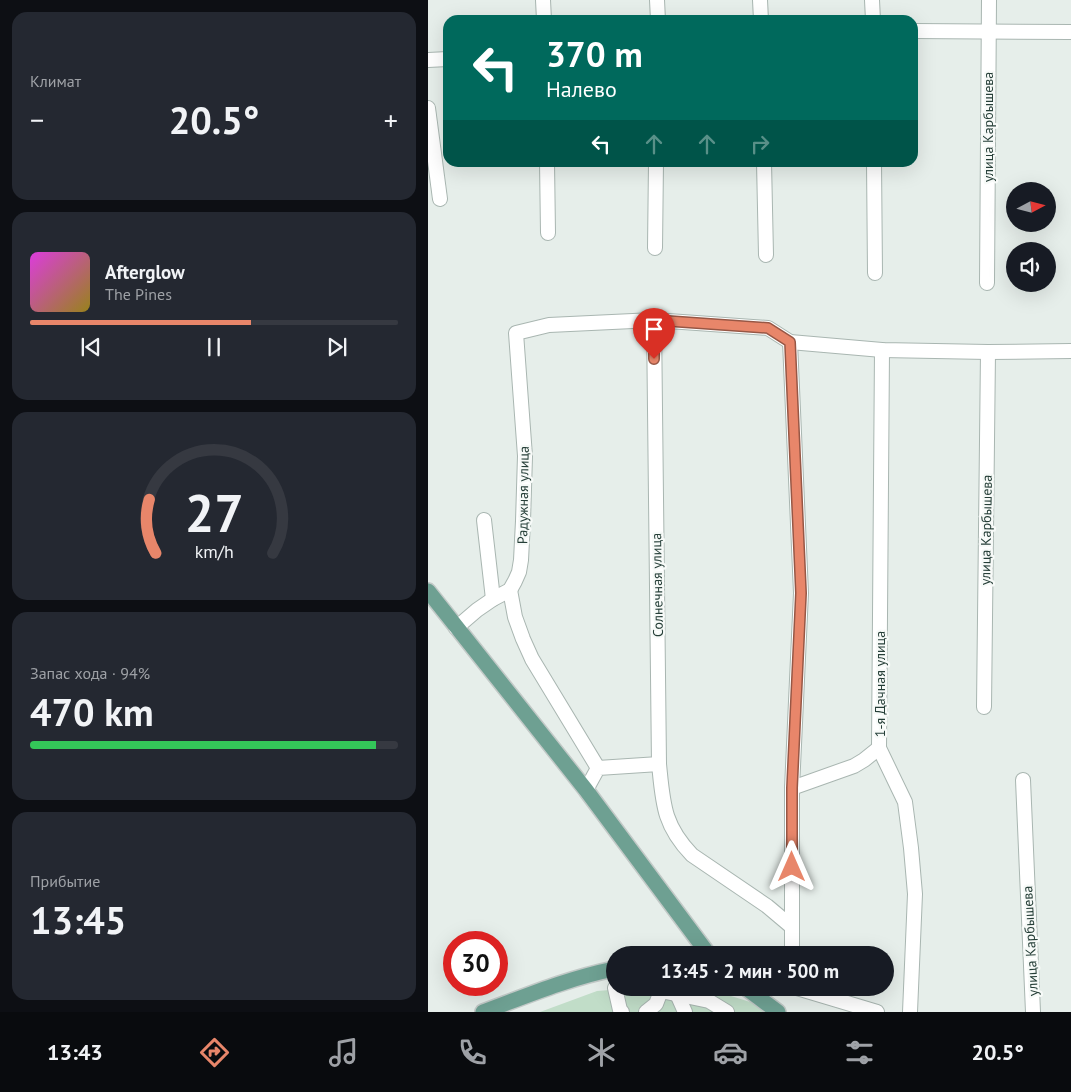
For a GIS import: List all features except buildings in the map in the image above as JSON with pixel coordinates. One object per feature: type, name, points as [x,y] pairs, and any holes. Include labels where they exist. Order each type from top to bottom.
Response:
[{"type":"main road","points":[[428,591],[586,790],[701,946]]},
{"type":"main road","points":[[483,1012],[592,974],[606,977]]},
{"type":"main road","points":[[757,996],[778,1012]]},
{"type":"street","points":[[543,0],[544,15]]},
{"type":"street","points":[[657,0],[658,15]]},
{"type":"street","points":[[760,0],[761,15]]},
{"type":"street","points":[[872,0],[872,15]]},
{"type":"street","name":"улица Карбышева","points":[[987,283],[989,0]]},
{"type":"street","points":[[918,31],[1072,32]]},
{"type":"street","points":[[428,60],[443,59]]},
{"type":"street","points":[[428,108],[440,199]]},
{"type":"street","points":[[547,167],[548,233]]},
{"type":"street","points":[[655,248],[656,167]]},
{"type":"street","points":[[764,167],[766,255]]},
{"type":"street","points":[[874,167],[875,273]]},
{"type":"street","points":[[654,320],[768,328],[790,342],[882,350],[1072,352]]},
{"type":"street","name":"Радужная улица","points":[[510,590],[519,572],[521,560],[525,456],[516,333],[549,325],[654,320]]},
{"type":"street","name":"Солнечная улица","points":[[654,320],[659,764],[663,804],[676,837],[692,856],[767,906],[792,927]]},
{"type":"street","points":[[790,342],[801,593],[792,788],[792,946]]},
{"type":"street","name":"1-я Дачная улица","points":[[882,350],[879,748],[906,802],[914,894],[910,1012]]},
{"type":"street","name":"улица Карбышева","points":[[984,707],[988,352]]},
{"type":"street","points":[[484,520],[493,599]]},
{"type":"street","points":[[456,628],[477,610],[510,590],[515,617],[532,659],[598,768]]},
{"type":"street","points":[[792,788],[854,766],[879,748]]},
{"type":"street","points":[[598,768],[659,764]]},
{"type":"street","points":[[586,790],[598,768]]},
{"type":"street","name":"улица Карбышева","points":[[1022,780],[1033,1012]]},
{"type":"street","points":[[617,996],[620,1011]]},
{"type":"street","points":[[646,1012],[656,1004],[659,996]]},
{"type":"street","points":[[678,996],[685,1012]]},
{"type":"street","points":[[686,996],[709,1001],[727,1012]]},
{"type":"street","points":[[823,996],[877,1012]]},
{"type":"green space","points":[[606,990],[606,996],[731,996],[783,1012],[540,1012],[597,991]]},
{"type":"route","points":[[654,359],[654,320],[768,328],[790,342],[801,593],[792,788],[792,867]]}]
